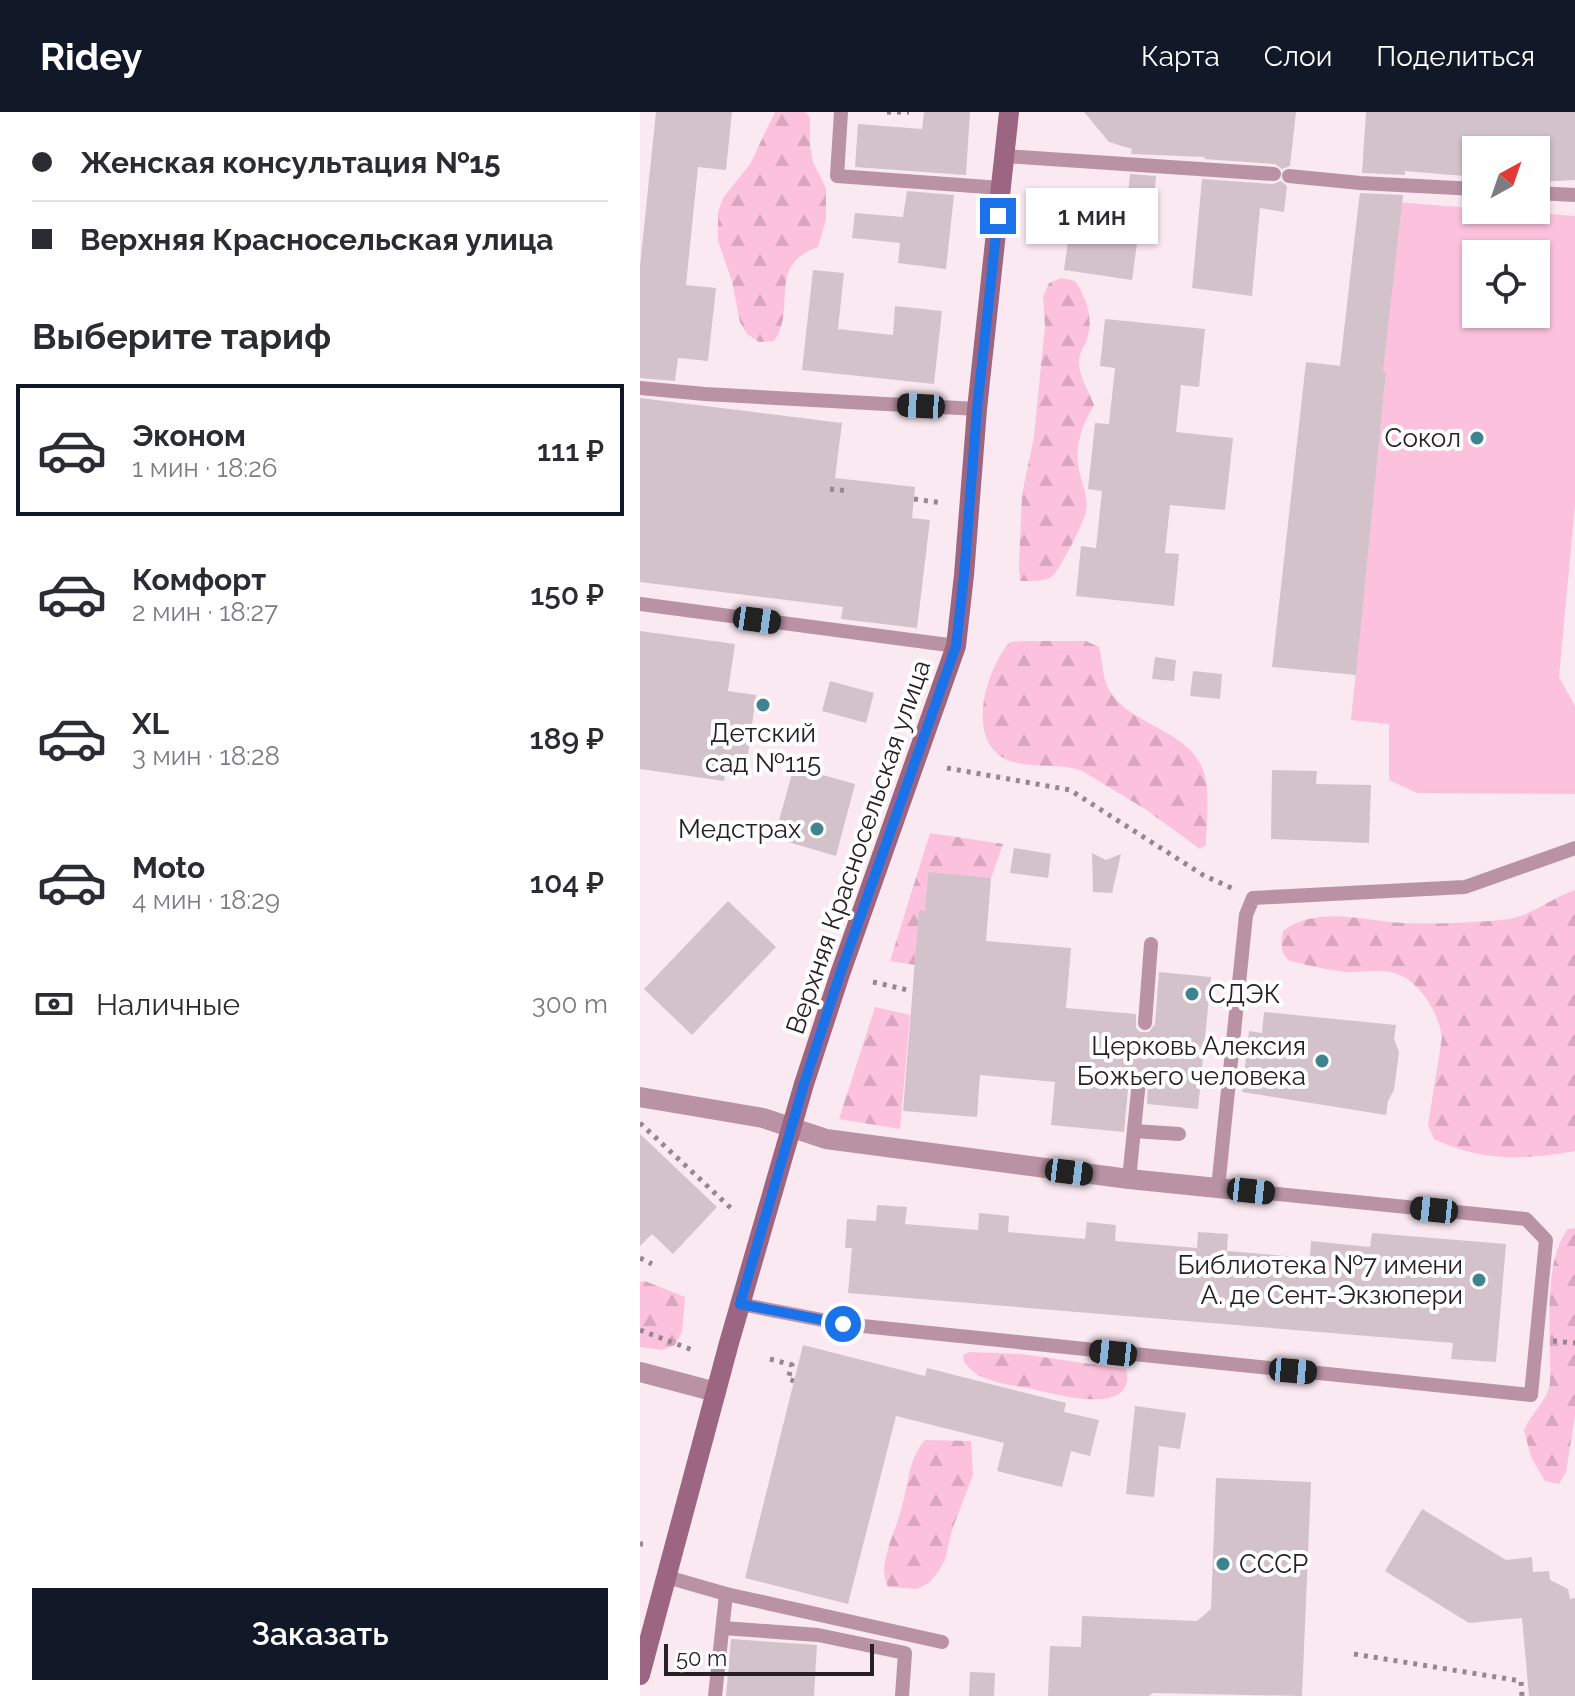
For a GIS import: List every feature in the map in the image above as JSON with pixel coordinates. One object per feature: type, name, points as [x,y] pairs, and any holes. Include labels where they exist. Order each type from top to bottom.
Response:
[{"type":"street","name":"Верхняя Красносельская улица","points":[[640,1675],[740,1304],[791,1129],[840,974],[956,646],[977,409],[1009,112]]},
{"type":"street","points":[[640,1097],[763,1118],[826,1139],[1228,1189]]},
{"type":"street","points":[[640,1372],[716,1392]]},
{"type":"lane","points":[[841,112],[837,176],[1001,188]]},
{"type":"lane","points":[[1004,156],[1462,188]]},
{"type":"lane","points":[[1550,194],[1575,195]]},
{"type":"lane","points":[[640,388],[977,409]]},
{"type":"lane","points":[[640,604],[956,646]]},
{"type":"lane","points":[[740,1304],[843,1324],[1531,1395],[1546,1240],[1526,1219],[1228,1189],[1246,915],[1253,898],[1465,887],[1575,848]]},
{"type":"lane","points":[[1145,1023],[1151,944]]},
{"type":"lane","points":[[1129,1179],[1139,1081]]},
{"type":"lane","points":[[1134,1131],[1179,1134]]},
{"type":"lane","points":[[667,1577],[726,1594],[942,1642]]},
{"type":"lane","points":[[715,1696],[726,1594]]},
{"type":"lane","points":[[723,1628],[818,1635],[905,1653],[902,1696]]},
{"type":"path","points":[[887,112],[909,112]]},
{"type":"path","points":[[830,489],[849,491]]},
{"type":"path","points":[[914,499],[943,503]]},
{"type":"path","points":[[947,768],[1070,790],[1203,875],[1253,898]]},
{"type":"path","points":[[873,982],[912,991]]},
{"type":"path","points":[[640,1123],[735,1212]]},
{"type":"path","points":[[640,1258],[652,1264]]},
{"type":"path","points":[[640,1330],[695,1351]]},
{"type":"path","points":[[1562,1342],[1575,1343]]},
{"type":"path","points":[[770,1359],[792,1365],[788,1379],[794,1381]]},
{"type":"path","points":[[1354,1654],[1521,1681],[1522,1696]]},
{"type":"green space","points":[[775,112],[806,112],[810,117],[813,162],[826,188],[826,219],[818,247],[802,255],[787,276],[784,315],[774,341],[759,342],[747,334],[740,322],[732,281],[718,241],[718,212],[723,198],[750,164]]},
{"type":"green space","name":"Сокол","points":[[1359,199],[1462,207],[1462,224],[1550,224],[1550,214],[1575,216],[1575,505],[1559,677],[1575,706],[1575,794],[1417,793],[1389,780],[1389,724],[1351,720],[1386,372],[1340,366]]},
{"type":"green space","points":[[1061,278],[1075,281],[1089,314],[1088,335],[1079,364],[1094,405],[1078,444],[1079,470],[1087,507],[1081,526],[1055,573],[1044,580],[1020,581],[1022,494],[1034,437],[1045,325],[1043,296],[1049,283]]},
{"type":"green space","points":[[1086,641],[1099,647],[1107,685],[1118,702],[1185,745],[1203,770],[1207,797],[1206,845],[1200,849],[1145,809],[1082,771],[1028,765],[1010,761],[996,752],[987,739],[983,723],[987,687],[993,669],[1010,642]]},
{"type":"green space","points":[[930,833],[1003,844],[991,878],[928,873],[925,911],[919,911],[915,965],[890,961]]},
{"type":"green space","points":[[1575,890],[1575,1151],[1503,1157],[1469,1152],[1434,1139],[1428,1125],[1442,1037],[1431,1006],[1418,988],[1400,975],[1385,971],[1345,972],[1290,961],[1282,947],[1283,931],[1311,918],[1341,916],[1415,923],[1511,919]]},
{"type":"green space","points":[[875,1007],[910,1015],[900,1129],[839,1119]]},
{"type":"green space","points":[[1575,1228],[1575,1416],[1566,1472],[1559,1484],[1545,1481],[1531,1457],[1524,1430],[1549,1388],[1554,1261],[1568,1229]]},
{"type":"green space","points":[[645,1281],[685,1297],[682,1332],[675,1345],[662,1350],[640,1347],[640,1282]]},
{"type":"green space","points":[[970,1352],[1021,1354],[1126,1369],[1126,1384],[1120,1394],[1092,1399],[1011,1385],[974,1372],[964,1362],[963,1355]]},
{"type":"green space","points":[[925,1440],[971,1441],[973,1475],[952,1530],[945,1560],[938,1572],[929,1583],[917,1589],[888,1587],[884,1569],[887,1553],[912,1463]]},
{"type":"building","points":[[656,112],[732,112],[726,170],[698,167],[686,285],[716,288],[708,361],[678,358],[675,381],[640,378],[640,266]]},
{"type":"building","points":[[924,112],[970,112],[966,175],[855,167],[858,124],[922,129]]},
{"type":"building","points":[[1084,112],[1296,112],[1290,166],[1282,169],[1275,164],[1205,157],[1131,154],[1132,149],[1109,142]]},
{"type":"building","points":[[1366,112],[1575,112],[1575,180],[1550,181],[1550,136],[1462,136],[1462,176],[1405,171],[1405,175],[1362,173]]},
{"type":"building","points":[[1130,174],[1156,176],[1152,222],[1126,219]]},
{"type":"building","points":[[1202,179],[1273,184],[1281,181],[1287,186],[1284,212],[1260,208],[1252,296],[1192,288]]},
{"type":"building","points":[[907,191],[954,195],[946,269],[898,263],[900,243],[852,238],[855,213],[903,217]]},
{"type":"building","points":[[1360,193],[1403,195],[1383,371],[1386,372],[1356,675],[1272,667],[1306,362],[1340,366]]},
{"type":"building","points":[[1070,227],[1138,236],[1132,280],[1064,270]]},
{"type":"building","points":[[813,270],[844,273],[838,329],[893,335],[895,306],[942,311],[934,384],[802,370]]},
{"type":"building","points":[[1105,319],[1205,329],[1199,387],[1181,385],[1176,432],[1233,438],[1225,510],[1170,505],[1165,553],[1179,554],[1174,606],[1076,596],[1081,546],[1096,548],[1102,491],[1088,489],[1095,423],[1109,424],[1115,368],[1100,366]]},
{"type":"building","points":[[640,398],[842,423],[835,478],[915,487],[912,518],[930,520],[917,628],[841,619],[843,607],[640,582]]},
{"type":"building","points":[[640,631],[735,644],[728,691],[756,695],[747,762],[727,760],[724,781],[640,769]]},
{"type":"building","points":[[1155,657],[1176,660],[1174,681],[1152,679]]},
{"type":"building","points":[[1193,671],[1222,674],[1220,699],[1190,696]]},
{"type":"building","points":[[830,681],[874,693],[866,723],[822,711]]},
{"type":"building","points":[[794,767],[855,784],[836,856],[774,838]]},
{"type":"building","points":[[1272,770],[1317,771],[1316,784],[1371,785],[1369,843],[1271,839]]},
{"type":"building","points":[[1014,848],[1051,854],[1048,878],[1010,873]]},
{"type":"building","points":[[1092,853],[1106,860],[1121,854],[1112,893],[1093,892]]},
{"type":"building","points":[[928,872],[991,878],[986,941],[1071,948],[1066,1008],[1136,1014],[1136,1028],[1140,1032],[1149,1032],[1155,1024],[1159,972],[1211,977],[1198,1109],[1147,1104],[1148,1078],[1139,1071],[1129,1079],[1124,1132],[1051,1125],[1055,1082],[980,1075],[977,1117],[903,1111],[919,910],[925,911]]},
{"type":"building","points":[[728,901],[776,947],[692,1035],[644,989]]},
{"type":"building","name":"Церковь Алексия Божьего человека","points":[[1264,1012],[1396,1025],[1394,1039],[1399,1052],[1394,1090],[1386,1115],[1242,1092],[1249,1031],[1262,1033]]},
{"type":"building","points":[[640,1134],[717,1207],[673,1254],[652,1234],[640,1246]]},
{"type":"building","points":[[877,1205],[907,1207],[905,1224],[978,1230],[979,1213],[1009,1216],[1008,1232],[1085,1239],[1087,1222],[1116,1225],[1115,1241],[1197,1248],[1198,1232],[1228,1234],[1227,1251],[1310,1258],[1311,1241],[1370,1247],[1372,1233],[1506,1244],[1496,1362],[1451,1359],[1453,1343],[848,1293],[852,1248],[845,1248],[847,1219],[876,1221]]},
{"type":"building","points":[[803,1345],[925,1376],[927,1368],[1066,1403],[1064,1412],[1099,1420],[1090,1456],[1071,1451],[1062,1487],[997,1471],[1004,1443],[896,1416],[848,1604],[745,1578]]},
{"type":"building","points":[[1135,1406],[1186,1413],[1180,1449],[1159,1446],[1154,1497],[1126,1494]]},
{"type":"building","points":[[1216,1478],[1311,1482],[1302,1696],[1153,1693],[1149,1696],[1048,1696],[1050,1646],[1081,1647],[1082,1616],[1197,1621],[1211,1609]]},
{"type":"building","points":[[1422,1509],[1506,1560],[1532,1557],[1533,1572],[1549,1571],[1550,1580],[1568,1589],[1570,1599],[1575,1598],[1575,1696],[1529,1696],[1522,1618],[1469,1623],[1385,1571]]},
{"type":"building","points":[[731,1639],[817,1645],[814,1696],[726,1696]]},
{"type":"building","points":[[970,1672],[995,1673],[994,1696],[969,1696]]},
{"type":"place","name":"Сокол","points":[[1477,438]]},
{"type":"place","name":"Детский сад №115","points":[[763,705]]},
{"type":"place","name":"Медстрах","points":[[817,829]]},
{"type":"place","name":"СДЭК","points":[[1192,994]]},
{"type":"place","name":"Церковь Алексия Божьего человека","points":[[1322,1061]]},
{"type":"place","name":"Библиотека №7 имени А. де Сент-Экзюпери","points":[[1479,1280]]},
{"type":"place","name":"СССР","points":[[1223,1564]]},
{"type":"route","points":[[843,1324],[740,1304],[804,1084],[840,974],[956,646],[998,216]]}]
